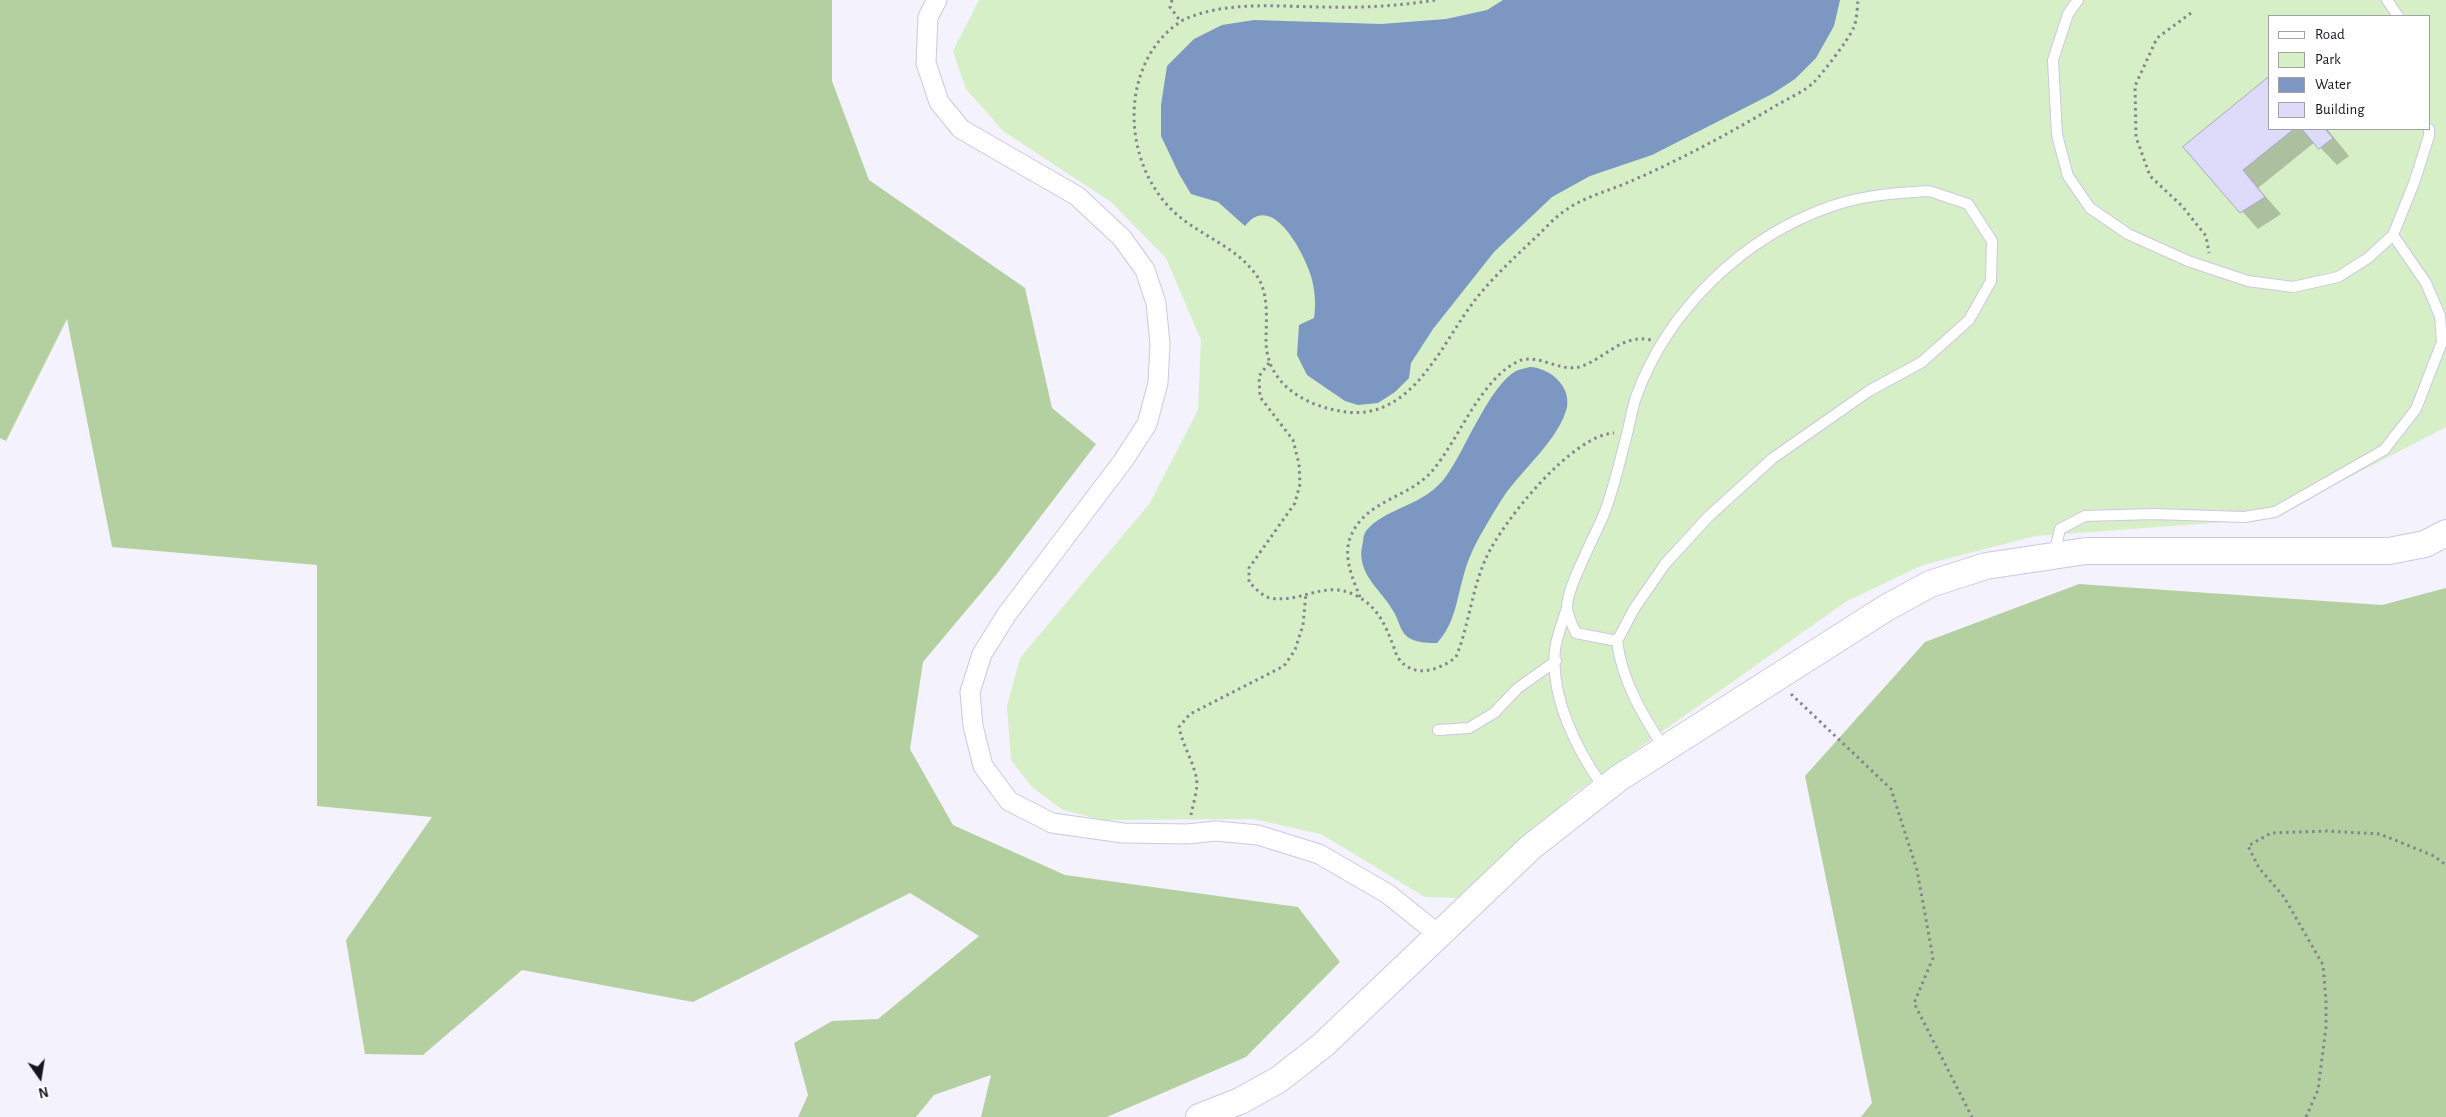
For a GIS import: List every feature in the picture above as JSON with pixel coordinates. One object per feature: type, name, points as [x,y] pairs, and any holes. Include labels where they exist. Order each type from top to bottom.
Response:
[{"type":"main road","points":[[1199,1117],[1240,1101],[1278,1080],[1323,1045],[1531,847],[1605,789],[1664,748],[1774,677],[1886,608],[1930,584],[1986,566],[2054,554],[2086,551],[2389,551],[2426,544],[2446,533]]},
{"type":"street","points":[[937,0],[928,17],[926,63],[939,102],[961,129],[1077,196],[1122,238],[1144,270],[1156,303],[1160,344],[1158,383],[1147,424],[1123,461],[1007,614],[982,654],[970,692],[973,726],[983,766],[1009,801],[1052,823],[1123,833],[1187,834],[1216,832],[1258,835],[1319,854],[1388,894],[1439,935]]},
{"type":"lane","points":[[2078,0],[2068,14],[2053,60],[2057,135],[2068,176],[2090,208],[2128,234],[2188,261],[2248,282],[2293,287],[2338,277],[2368,258],[2393,235],[2414,183],[2429,136],[2429,130]]},
{"type":"lane","points":[[2387,0],[2397,15]]},
{"type":"lane","points":[[1605,789],[1584,755],[1568,722],[1556,683],[1555,648],[1573,586],[1604,514],[1636,398],[1663,343],[1705,286],[1740,256],[1782,227],[1832,205],[1882,193],[1929,191],[1968,204],[1992,241],[1991,280],[1969,320],[1922,362],[1870,391],[1773,458],[1708,516],[1666,564],[1634,609],[1617,641],[1620,662],[1626,681],[1642,714],[1664,748]]},
{"type":"lane","points":[[2054,554],[2060,529],[2085,516],[2154,514],[2244,517],[2275,512],[2384,450],[2416,409],[2442,342],[2440,316],[2426,283],[2393,235]]},
{"type":"lane","points":[[1567,607],[1576,633],[1617,641]]},
{"type":"lane","points":[[1438,730],[1469,728],[1494,713],[1518,688],[1556,661]]},
{"type":"path","points":[[1172,0],[1170,7],[1181,22]]},
{"type":"path","points":[[1435,0],[1359,7],[1235,4],[1209,8],[1181,22],[1160,38],[1144,63],[1135,94],[1134,112],[1137,145],[1157,192],[1172,211],[1240,256],[1258,276],[1265,298],[1266,345],[1269,363],[1280,381],[1294,395],[1319,406],[1347,412],[1370,412],[1389,406],[1411,390],[1426,373],[1477,298],[1562,212],[1593,195],[1626,184],[1728,133],[1813,83],[1854,28],[1858,0]]},
{"type":"path","points":[[2191,13],[2157,38],[2135,86],[2136,137],[2150,176],[2182,206],[2206,236],[2211,269]]},
{"type":"path","points":[[1361,598],[1351,576],[1348,557],[1350,539],[1362,518],[1385,500],[1413,486],[1432,471],[1482,395],[1506,369],[1521,360],[1541,360],[1560,366],[1576,367],[1594,361],[1616,346],[1639,337],[1663,343]]},
{"type":"path","points":[[1269,363],[1258,376],[1260,397],[1293,440],[1299,464],[1300,484],[1295,503],[1249,568],[1250,582],[1259,593],[1270,598],[1336,588],[1361,598],[1371,604],[1382,619],[1398,658],[1407,667],[1419,671],[1445,666],[1456,657],[1463,640],[1486,558],[1504,527],[1527,496],[1557,466],[1585,445],[1604,434],[1627,433]]},
{"type":"path","points":[[1187,834],[1196,791],[1196,777],[1182,745],[1179,728],[1190,714],[1284,666],[1295,650],[1303,624],[1306,593]]},
{"type":"path","points":[[1774,677],[1891,789],[1918,870],[1933,958],[1914,1004],[1972,1117]]},
{"type":"path","points":[[2306,1117],[2318,1090],[2326,1027],[2323,965],[2284,897],[2259,868],[2248,846],[2271,833],[2326,831],[2380,834],[2434,856],[2446,865]]},
{"type":"green space","points":[[0,0],[832,0],[832,81],[869,180],[1025,288],[1052,408],[1096,444],[996,575],[923,662],[910,749],[953,825],[1065,875],[1298,907],[1340,962],[1246,1057],[1107,1117],[981,1117],[991,1075],[934,1095],[916,1117],[798,1117],[808,1095],[794,1043],[832,1021],[878,1019],[979,936],[910,893],[693,1002],[522,970],[423,1055],[365,1054],[346,940],[432,817],[317,806],[317,565],[112,547],[67,319],[6,441],[0,438]]},
{"type":"green space","points":[[979,0],[2446,0],[2446,427],[2269,519],[2035,536],[1923,565],[1847,601],[1575,793],[1463,898],[1425,897],[1321,834],[1253,819],[1102,820],[1063,810],[1032,787],[1011,760],[1007,706],[1020,658],[1150,503],[1198,410],[1201,340],[1166,258],[1111,202],[1003,131],[966,89],[953,51]]},
{"type":"green space","points":[[2079,584],[2382,605],[2446,588],[2446,1117],[1861,1117],[1872,1103],[1805,776],[1925,642]]},
{"type":"water","points":[[1503,0],[1840,0],[1834,26],[1816,58],[1795,79],[1772,94],[1652,155],[1590,176],[1552,197],[1494,252],[1433,329],[1411,363],[1409,378],[1395,392],[1378,403],[1358,405],[1345,401],[1307,375],[1297,355],[1299,325],[1314,318],[1315,302],[1311,276],[1302,253],[1286,229],[1276,220],[1266,215],[1255,217],[1245,226],[1218,202],[1191,194],[1179,174],[1161,136],[1161,105],[1167,66],[1194,39],[1222,25],[1254,20],[1381,24],[1446,19],[1487,10]]},
{"type":"water","points":[[1530,367],[1551,374],[1562,385],[1567,399],[1567,407],[1563,419],[1549,442],[1504,496],[1481,534],[1468,562],[1452,619],[1443,636],[1437,643],[1411,639],[1403,632],[1390,605],[1371,581],[1362,563],[1361,553],[1365,533],[1374,523],[1428,494],[1438,486],[1454,464],[1487,403],[1506,378],[1516,371]]},
{"type":"building","points":[[2268,78],[2268,130],[2293,130],[2243,170],[2265,197],[2240,213],[2183,147]]},
{"type":"building","points":[[2303,130],[2326,130],[2333,138],[2319,149]]}]
